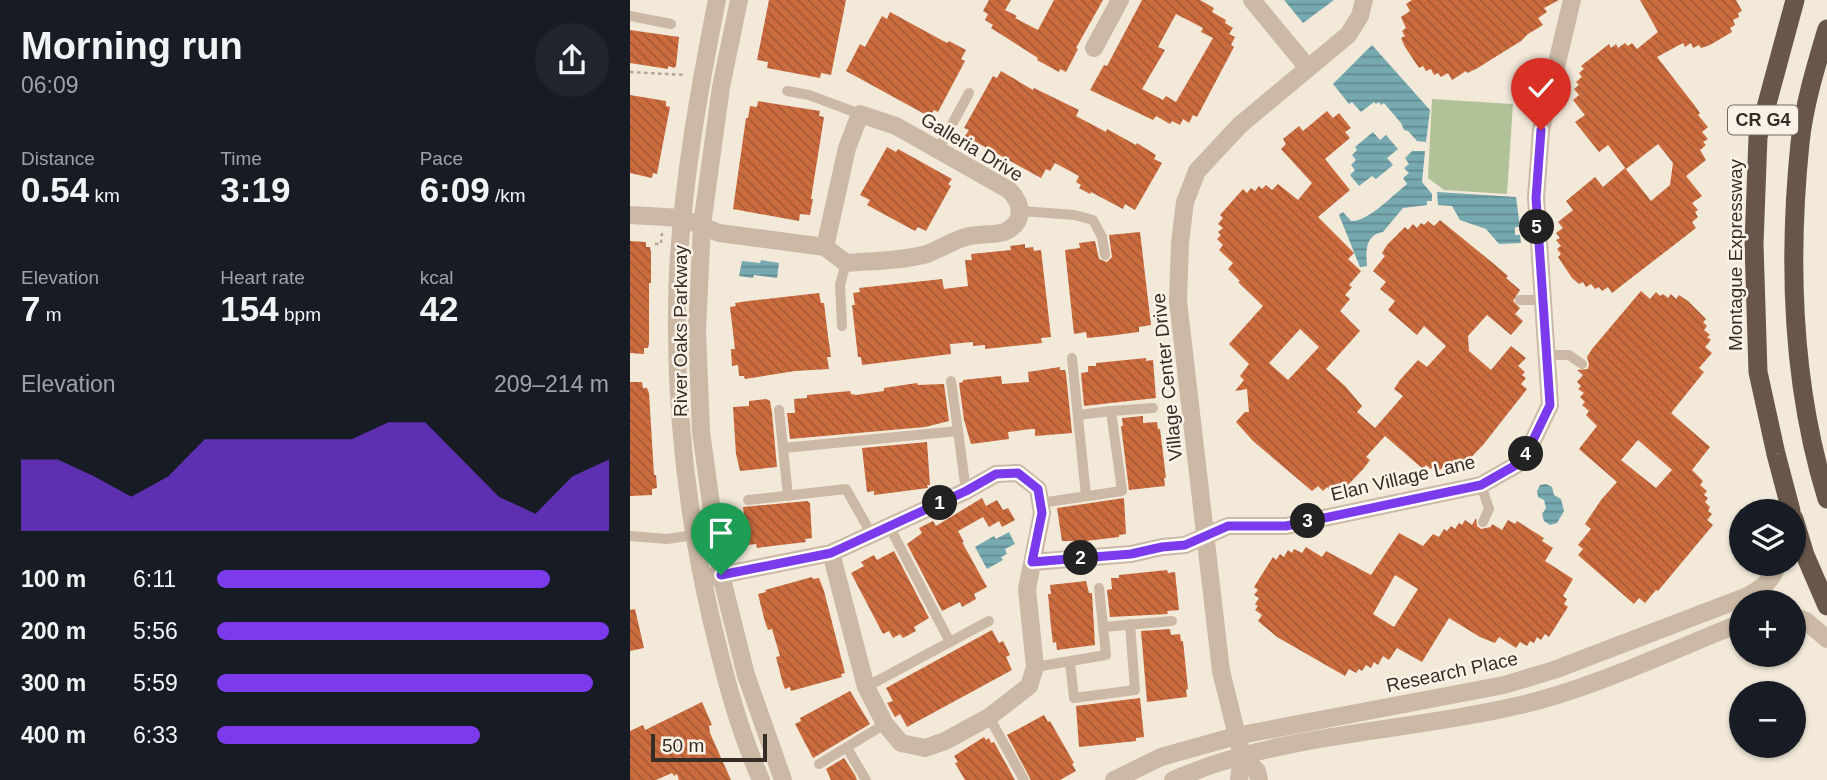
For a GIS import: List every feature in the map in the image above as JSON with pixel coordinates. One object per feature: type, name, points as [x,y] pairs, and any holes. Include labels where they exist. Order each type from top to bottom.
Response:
[{"type":"highway","name":"Montague Expressway","points":[[1788,499],[1758,372],[1754,244],[1759,137],[1795,0]]},
{"type":"highway","name":"CR G4","points":[[1827,29],[1816,63],[1800,141],[1794,246],[1803,393],[1819,474],[1827,499]]},
{"type":"highway","points":[[1806,557],[1827,606]]},
{"type":"street","name":"River Oaks Parkway","points":[[718,0],[695,120],[682,218],[677,322],[678,391],[694,535],[702,579],[724,671],[742,732],[761,780]]},
{"type":"street","name":"River Oaks Parkway","points":[[738,0],[721,87],[702,225],[697,329],[701,432],[721,575],[746,675],[783,780]]},
{"type":"street","points":[[1094,48],[1120,0]]},
{"type":"street","points":[[1252,0],[1308,68]]},
{"type":"street","name":"Village Center Drive","points":[[1242,756],[1221,671],[1178,301],[1185,202],[1197,171],[1240,125],[1348,35],[1360,16],[1364,0]]},
{"type":"street","name":"Elan Village Lane","points":[[1032,562],[1131,554],[1185,545],[1228,526],[1286,526],[1481,485],[1523,461],[1550,405],[1536,198],[1541,130],[1572,0]]},
{"type":"street","points":[[825,247],[847,148],[860,114]]},
{"type":"street","name":"Galleria Drive","points":[[846,263],[892,260],[926,254],[967,236],[1003,232],[1017,222],[1021,211],[1018,199],[1009,190],[896,126],[860,114]]},
{"type":"street","points":[[630,215],[682,218],[719,233],[825,247],[846,263]]},
{"type":"street","points":[[702,579],[831,553],[966,491],[996,474],[1018,473],[1038,489],[1041,519],[1028,575],[1035,667],[1029,686],[989,717],[945,741],[925,748],[901,743],[885,724],[866,687],[831,553]]},
{"type":"street","points":[[1781,499],[1784,485]]},
{"type":"street","name":"Research Place","points":[[1114,780],[1161,757],[1236,736],[1504,685],[1554,670],[1748,596],[1763,587],[1772,576]]},
{"type":"street","points":[[1806,621],[1827,639]]},
{"type":"street","points":[[1173,780],[1218,762],[1242,756],[1327,738],[1448,721],[1519,706],[1569,691],[1729,628]]},
{"type":"street","points":[[1239,780],[1242,756]]},
{"type":"street","points":[[1242,756],[1257,771],[1259,780]]},
{"type":"lane","points":[[630,16],[671,24]]},
{"type":"lane","points":[[787,91],[809,95],[860,114]]},
{"type":"lane","points":[[938,150],[969,93]]},
{"type":"lane","points":[[1021,211],[1075,215],[1093,220],[1102,237],[1105,255]]},
{"type":"lane","points":[[842,326],[840,285],[846,263]]},
{"type":"lane","points":[[1520,300],[1541,300]]},
{"type":"lane","points":[[1547,355],[1569,355],[1582,364]]},
{"type":"lane","points":[[1072,358],[1086,496]]},
{"type":"lane","points":[[951,381],[966,491]]},
{"type":"lane","points":[[1077,415],[1153,408]]},
{"type":"lane","points":[[779,410],[788,496]]},
{"type":"lane","points":[[1040,503],[1122,491],[1111,411]]},
{"type":"lane","points":[[783,448],[958,431]]},
{"type":"lane","points":[[1481,485],[1489,509],[1483,523]]},
{"type":"lane","points":[[748,500],[846,489],[872,535]]},
{"type":"lane","points":[[889,526],[950,642]]},
{"type":"lane","points":[[630,536],[667,539],[694,535]]},
{"type":"lane","points":[[1035,667],[1106,655],[1099,588]]},
{"type":"lane","points":[[866,687],[989,621]]},
{"type":"lane","points":[[1103,627],[1172,621]]},
{"type":"lane","points":[[1070,662],[1074,698],[1135,690],[1130,624]]},
{"type":"lane","points":[[989,717],[1024,780]]},
{"type":"lane","points":[[819,764],[885,724]]},
{"type":"lane","points":[[847,748],[866,780]]},
{"type":"path","points":[[630,72],[704,76]]},
{"type":"path","points":[[654,244],[661,244],[662,233]]},
{"type":"green space","points":[[1432,99],[1513,104],[1507,194],[1444,190],[1428,178]]},
{"type":"water","points":[[1284,0],[1334,0],[1303,23]]},
{"type":"water","points":[[1372,45],[1430,110],[1426,142],[1417,141],[1404,130],[1384,103],[1381,105],[1374,102],[1361,112],[1352,102],[1349,104],[1333,84]]},
{"type":"water","points":[[1373,132],[1380,140],[1386,135],[1398,149],[1387,158],[1393,165],[1376,179],[1372,176],[1359,186],[1350,175],[1355,170],[1351,165],[1356,160],[1352,155],[1357,150],[1355,147]]},
{"type":"water","points":[[1412,151],[1425,151],[1422,182],[1432,194],[1432,201],[1427,201],[1427,205],[1403,208],[1383,232],[1370,240],[1367,266],[1360,267],[1339,215],[1343,212],[1351,221],[1365,217],[1407,184],[1403,178],[1409,173],[1404,168],[1409,164],[1405,158]]},
{"type":"water","points":[[1437,192],[1516,197],[1520,227],[1515,227],[1515,235],[1520,235],[1521,243],[1499,244],[1486,229],[1460,220],[1452,206],[1438,205]]},
{"type":"water","points":[[761,260],[779,263],[777,278],[739,276],[742,261],[760,263]]},
{"type":"water","points":[[1540,485],[1552,487],[1554,495],[1561,499],[1564,511],[1557,523],[1550,525],[1544,521],[1542,514],[1546,508],[1537,491]]},
{"type":"water","points":[[1009,532],[1015,544],[1005,549],[1007,554],[1001,557],[1003,560],[987,569],[975,547],[994,536],[996,539]]},
{"type":"building","points":[[769,0],[846,0],[831,75],[821,73],[820,78],[767,68],[768,62],[757,60]]},
{"type":"building","points":[[989,0],[1011,0],[1005,10],[1038,30],[1054,0],[1103,0],[1066,72],[1060,69],[1059,72],[991,28],[993,25],[985,20],[988,14],[983,11]]},
{"type":"building","points":[[1142,0],[1200,0],[1214,8],[1212,12],[1226,20],[1225,23],[1233,28],[1229,34],[1235,37],[1231,45],[1234,47],[1197,117],[1193,115],[1189,123],[1183,119],[1180,125],[1172,121],[1170,124],[1156,116],[1153,120],[1090,90],[1104,65],[1107,66]],"holes":[[[1176,14],[1203,28],[1201,32],[1213,38],[1176,102],[1166,96],[1163,100],[1142,89],[1165,50],[1158,47]]]},
{"type":"building","points":[[1412,0],[1559,0],[1544,8],[1547,12],[1538,18],[1543,25],[1476,69],[1467,73],[1466,71],[1452,80],[1448,73],[1441,77],[1438,73],[1434,75],[1431,69],[1426,71],[1423,66],[1419,68],[1405,47],[1401,38],[1405,36],[1402,31],[1406,28],[1401,17],[1410,11],[1406,4]]},
{"type":"building","points":[[1640,0],[1736,0],[1742,11],[1738,13],[1739,17],[1733,20],[1735,25],[1730,28],[1732,32],[1710,45],[1693,48],[1691,43],[1685,47],[1683,43],[1657,57],[1708,127],[1702,132],[1708,139],[1703,142],[1706,145],[1700,150],[1706,160],[1686,176],[1702,196],[1692,203],[1698,210],[1695,212],[1698,217],[1692,222],[1696,228],[1612,293],[1608,287],[1602,291],[1591,284],[1586,287],[1583,282],[1579,284],[1572,278],[1558,257],[1561,254],[1557,249],[1561,246],[1556,240],[1560,238],[1556,233],[1563,228],[1558,222],[1573,210],[1566,201],[1595,177],[1603,187],[1625,168],[1651,201],[1670,185],[1673,163],[1658,144],[1626,169],[1608,145],[1599,152],[1575,122],[1585,115],[1573,100],[1579,95],[1574,89],[1579,85],[1576,82],[1582,77],[1579,73],[1584,69],[1581,66],[1609,44],[1611,48],[1616,44],[1618,48],[1625,43],[1628,46],[1632,43],[1637,49],[1658,32]]},
{"type":"building","points":[[890,12],[947,43],[949,41],[966,50],[961,59],[965,61],[938,112],[934,110],[930,117],[846,71],[860,44],[865,47],[882,16],[887,19]]},
{"type":"building","points":[[630,30],[679,37],[676,66],[668,66],[668,69],[630,63]]},
{"type":"building","points":[[1001,71],[1033,90],[1034,88],[1079,110],[1076,116],[1106,132],[1107,129],[1136,145],[1137,143],[1156,155],[1154,159],[1162,163],[1135,210],[1125,204],[1123,209],[1079,188],[1081,185],[1076,182],[1079,176],[1055,163],[1050,171],[1046,169],[1041,178],[965,136],[969,130],[964,128],[993,76],[997,78]]},
{"type":"building","points":[[630,95],[666,101],[666,106],[670,107],[657,174],[653,173],[652,178],[630,173]]},
{"type":"building","points":[[758,101],[820,111],[819,116],[824,117],[810,215],[800,214],[799,221],[733,209],[746,118],[750,106],[757,107]]},
{"type":"building","points":[[1327,111],[1333,118],[1339,113],[1351,128],[1345,132],[1350,138],[1325,159],[1350,190],[1318,217],[1354,253],[1348,259],[1361,271],[1349,285],[1352,287],[1345,295],[1350,299],[1340,311],[1360,331],[1326,369],[1362,406],[1357,412],[1375,428],[1403,396],[1394,389],[1400,380],[1418,360],[1427,367],[1446,346],[1424,326],[1417,335],[1388,310],[1395,301],[1380,289],[1386,282],[1373,271],[1385,256],[1382,253],[1387,245],[1405,227],[1408,230],[1413,224],[1417,228],[1428,221],[1434,226],[1440,220],[1508,276],[1506,278],[1520,290],[1513,301],[1520,308],[1515,314],[1523,321],[1511,335],[1487,315],[1468,336],[1469,351],[1491,370],[1511,346],[1526,358],[1518,366],[1525,372],[1522,375],[1526,378],[1521,384],[1527,389],[1483,445],[1458,471],[1452,465],[1447,471],[1443,467],[1440,470],[1435,465],[1431,469],[1426,465],[1423,469],[1385,436],[1366,457],[1370,460],[1364,468],[1347,486],[1343,483],[1339,487],[1336,484],[1330,490],[1327,487],[1323,491],[1318,486],[1312,491],[1253,441],[1236,422],[1245,412],[1249,412],[1247,389],[1235,391],[1244,380],[1240,376],[1249,364],[1229,344],[1263,306],[1238,282],[1240,281],[1228,269],[1233,263],[1219,250],[1223,245],[1217,239],[1221,235],[1218,232],[1223,228],[1218,224],[1223,218],[1220,215],[1243,189],[1247,193],[1251,188],[1255,191],[1259,186],[1262,189],[1266,185],[1272,190],[1278,184],[1298,200],[1312,183],[1281,149],[1286,144],[1283,139],[1299,126],[1303,131]],"holes":[[[1300,329],[1319,347],[1288,380],[1269,363]]]},
{"type":"building","points":[[887,147],[896,152],[898,149],[952,179],[948,184],[951,186],[926,231],[918,227],[915,231],[867,205],[870,200],[860,195]]},
{"type":"building","points":[[1140,232],[1151,325],[1139,327],[1139,332],[1108,336],[1087,338],[1086,332],[1074,334],[1065,250],[1080,248],[1079,243],[1095,241],[1099,259],[1107,262],[1112,257],[1109,235]]},
{"type":"building","points":[[630,241],[646,242],[651,253],[649,344],[648,348],[644,348],[644,354],[630,353]]},
{"type":"building","points":[[1025,244],[1025,248],[1041,250],[1051,337],[1041,338],[1042,343],[985,349],[985,345],[973,346],[973,342],[950,344],[951,354],[862,365],[861,357],[858,357],[852,305],[855,305],[853,293],[860,292],[859,288],[942,279],[944,289],[968,286],[965,260],[972,260],[971,254],[1011,250],[1010,246]]},
{"type":"building","points":[[1641,291],[1650,299],[1656,292],[1668,298],[1671,294],[1676,299],[1679,295],[1706,319],[1703,322],[1707,326],[1704,330],[1710,335],[1707,337],[1711,340],[1705,347],[1712,353],[1699,368],[1704,372],[1671,413],[1710,447],[1692,470],[1703,481],[1700,485],[1707,491],[1704,495],[1708,498],[1705,502],[1712,514],[1707,520],[1713,525],[1645,603],[1639,598],[1634,604],[1578,555],[1583,549],[1578,545],[1591,529],[1585,524],[1617,482],[1579,449],[1597,426],[1586,415],[1589,411],[1582,405],[1585,402],[1580,397],[1584,393],[1578,389],[1581,386],[1577,382],[1583,375],[1577,370],[1588,369],[1587,357]],"holes":[[[1638,440],[1672,470],[1656,488],[1621,460]]]},
{"type":"building","points":[[819,293],[821,303],[824,303],[831,357],[827,357],[829,369],[745,379],[744,376],[739,376],[738,365],[732,366],[731,349],[735,349],[730,307],[736,306],[735,303]]},
{"type":"building","points":[[1146,358],[1146,361],[1153,360],[1156,398],[1084,406],[1081,373],[1088,372],[1088,366]]},
{"type":"building","points":[[1060,367],[1066,374],[1072,433],[1035,436],[1035,429],[1031,429],[1008,432],[1009,439],[971,444],[964,420],[959,383],[963,380],[1001,376],[1002,384],[1029,382],[1028,372]]},
{"type":"building","points":[[630,382],[642,382],[643,388],[647,388],[649,393],[657,488],[652,489],[652,495],[630,496]]},
{"type":"building","points":[[917,383],[944,384],[949,421],[925,427],[790,439],[787,413],[795,413],[794,399],[807,398],[807,395],[850,391],[856,395]]},
{"type":"building","points":[[749,401],[770,401],[772,413],[777,467],[740,471],[736,454],[733,407],[749,406]]},
{"type":"building","points":[[1143,416],[1143,423],[1157,422],[1160,429],[1165,486],[1129,490],[1122,418]]},
{"type":"building","points":[[927,442],[928,488],[874,495],[874,491],[867,492],[862,448]]},
{"type":"building","points":[[982,498],[986,506],[997,500],[1003,510],[1008,508],[1015,520],[1002,527],[999,521],[989,527],[983,517],[958,531],[987,587],[974,594],[976,599],[962,607],[960,602],[942,611],[907,544],[922,533],[919,528],[933,521],[936,526]]},
{"type":"building","points":[[1124,498],[1126,534],[1086,541],[1062,541],[1057,508]]},
{"type":"building","points":[[807,501],[810,503],[812,538],[805,539],[806,542],[757,548],[756,544],[748,545],[743,507]]},
{"type":"building","points":[[1476,518],[1477,526],[1481,529],[1491,527],[1492,524],[1502,530],[1508,520],[1515,524],[1517,521],[1544,538],[1542,541],[1553,548],[1545,561],[1573,579],[1563,596],[1567,599],[1564,604],[1568,607],[1549,637],[1545,634],[1541,640],[1537,637],[1534,643],[1530,641],[1527,646],[1520,642],[1516,648],[1499,637],[1495,643],[1480,637],[1449,618],[1422,662],[1397,648],[1389,660],[1383,656],[1378,665],[1374,662],[1371,668],[1366,665],[1362,671],[1359,669],[1356,673],[1349,669],[1345,676],[1277,637],[1258,621],[1262,615],[1255,610],[1259,598],[1254,595],[1258,590],[1254,587],[1273,557],[1276,560],[1280,554],[1284,557],[1288,550],[1292,553],[1294,549],[1302,553],[1306,547],[1322,557],[1326,551],[1371,575],[1399,533],[1423,546],[1433,534],[1439,537],[1444,529],[1447,531],[1451,526],[1455,529],[1465,520],[1472,525]],"holes":[[[1395,575],[1418,589],[1394,627],[1373,614]]]},
{"type":"building","points":[[894,551],[929,618],[914,627],[916,631],[903,638],[900,634],[893,638],[889,631],[883,634],[851,573],[864,566],[861,562],[874,555],[877,560]]},
{"type":"building","points":[[1167,570],[1168,573],[1175,572],[1179,610],[1167,611],[1168,614],[1110,617],[1107,590],[1112,589],[1111,578]]},
{"type":"building","points":[[812,577],[819,578],[824,591],[845,673],[841,674],[842,677],[791,691],[790,687],[785,689],[783,684],[776,657],[780,656],[772,629],[768,630],[765,622],[758,594]]},
{"type":"building","points":[[1086,581],[1089,593],[1092,593],[1095,645],[1057,650],[1056,642],[1053,643],[1051,627],[1048,594],[1051,594],[1050,585]]},
{"type":"building","points":[[635,609],[644,648],[630,651],[630,610]]},
{"type":"building","points":[[1170,629],[1171,635],[1180,634],[1183,641],[1187,697],[1147,702],[1141,631]]},
{"type":"building","points":[[992,630],[999,643],[1003,641],[1010,655],[1006,657],[1012,670],[907,727],[900,714],[895,717],[887,703],[893,701],[886,688]]},
{"type":"building","points":[[850,691],[870,724],[813,758],[795,724],[801,721],[800,718]]},
{"type":"building","points":[[1140,698],[1144,737],[1136,738],[1136,741],[1079,747],[1076,706]]},
{"type":"building","points":[[702,702],[712,725],[709,726],[710,733],[731,780],[679,780],[677,774],[674,776],[672,773],[656,780],[630,780],[630,731],[643,725],[645,730]]},
{"type":"building","points":[[1044,715],[1074,763],[1072,764],[1076,771],[1060,780],[1031,780],[1007,735]]},
{"type":"building","points":[[984,737],[986,740],[989,738],[991,743],[994,742],[1015,780],[965,780],[954,756]]},
{"type":"building","points":[[844,758],[857,780],[831,780],[826,769]]},
{"type":"route","points":[[721,575],[831,553],[966,491],[996,474],[1009,472],[1018,473],[1038,489],[1042,513],[1032,562],[1131,554],[1185,545],[1228,526],[1286,526],[1481,485],[1523,461],[1550,405],[1536,198],[1541,130]]}]
